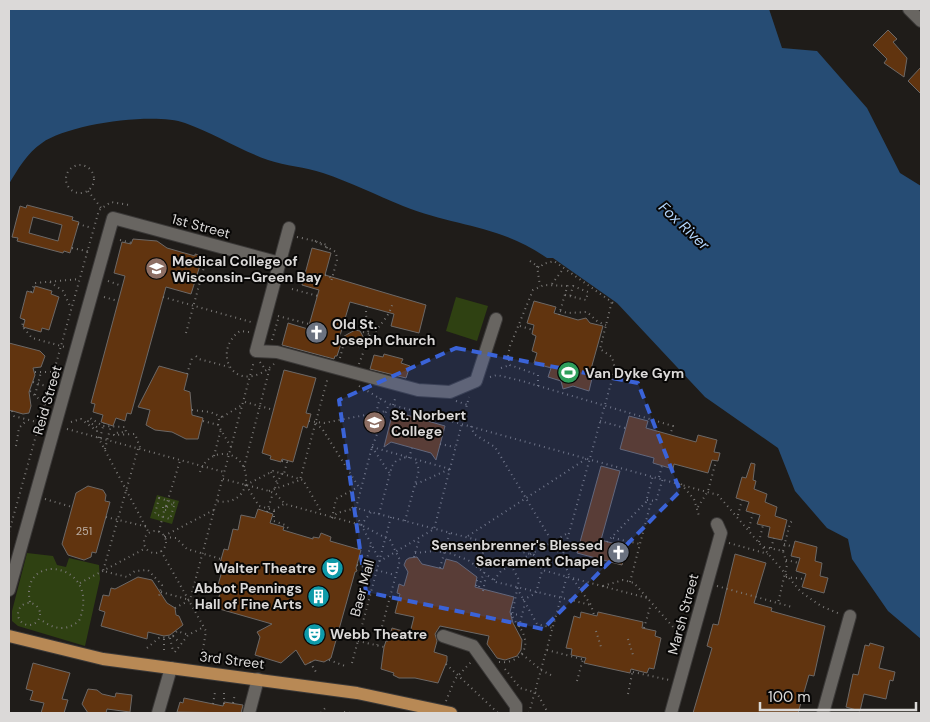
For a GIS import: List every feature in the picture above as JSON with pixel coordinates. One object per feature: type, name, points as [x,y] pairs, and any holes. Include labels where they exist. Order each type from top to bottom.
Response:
[{"type":"main road","name":"3rd Street","points":[[9,636],[103,659],[357,693],[447,712]]},
{"type":"street","points":[[909,9],[921,21]]},
{"type":"street","name":"Reid Street","points":[[9,590],[113,218]]},
{"type":"street","name":"1st Street","points":[[113,218],[280,263]]},
{"type":"street","points":[[288,231],[256,351],[277,352],[407,388],[442,392],[455,391],[474,382],[496,319]]},
{"type":"street","name":"Marsh Street","points":[[671,713],[721,533],[717,524]]},
{"type":"street","points":[[824,713],[850,616]]},
{"type":"street","points":[[443,636],[468,643],[516,706],[516,713]]},
{"type":"street","points":[[158,713],[171,668]]},
{"type":"street","points":[[249,713],[258,679]]},
{"type":"path","points":[[79,165],[91,171],[94,179],[88,191],[78,194],[67,186],[66,176],[71,168],[79,165]]},
{"type":"path","points":[[88,191],[101,208],[113,218]]},
{"type":"path","points":[[9,532],[93,228],[101,208],[108,202],[114,201],[129,205]]},
{"type":"path","points":[[78,224],[109,233]]},
{"type":"path","points":[[288,231],[315,241],[336,252],[338,257],[330,282]]},
{"type":"path","points":[[327,252],[328,247]]},
{"type":"path","points":[[72,248],[103,255]]},
{"type":"path","points":[[186,332],[204,260],[222,264]]},
{"type":"path","points":[[530,261],[540,268],[543,264],[554,261],[616,305]]},
{"type":"path","points":[[537,266],[540,286]]},
{"type":"path","points":[[552,285],[564,268]]},
{"type":"path","points":[[276,276],[302,283]]},
{"type":"path","points":[[325,276],[332,278]]},
{"type":"path","points":[[31,292],[34,283],[80,279],[94,285],[118,301]]},
{"type":"path","points":[[48,282],[63,292],[71,308]]},
{"type":"path","points":[[94,285],[122,286]]},
{"type":"path","points":[[510,365],[508,356],[510,346],[520,326],[530,293],[540,286],[568,285],[559,316]]},
{"type":"path","points":[[565,295],[570,297],[586,300],[588,292],[573,286],[570,297]]},
{"type":"path","points":[[292,289],[318,296]]},
{"type":"path","points":[[163,297],[252,322]]},
{"type":"path","points":[[562,558],[615,366],[612,357],[600,349],[612,302]]},
{"type":"path","points":[[363,332],[374,334],[392,305]]},
{"type":"path","points":[[367,306],[365,314],[369,334],[356,374],[355,382],[357,386],[390,404],[708,491],[723,498],[786,576],[821,606],[850,616]]},
{"type":"path","points":[[560,311],[568,314],[578,311],[588,313],[598,322],[606,325]]},
{"type":"path","points":[[267,312],[310,324]]},
{"type":"path","points":[[586,318],[588,313]]},
{"type":"path","points":[[24,319],[22,326],[32,338],[76,350]]},
{"type":"path","points":[[520,326],[533,330]]},
{"type":"path","points":[[300,479],[344,340],[366,348]]},
{"type":"path","points":[[175,608],[190,600],[256,351]]},
{"type":"path","points":[[187,374],[195,356],[199,359],[231,367]]},
{"type":"path","points":[[502,368],[510,365],[538,375],[538,386]]},
{"type":"path","points":[[244,466],[270,367]]},
{"type":"path","points":[[36,372],[54,372]]},
{"type":"path","points":[[35,395],[41,372]]},
{"type":"path","points":[[390,404],[372,447],[354,507],[361,525],[380,561],[434,529],[474,382],[497,375],[564,393],[672,426],[670,435]]},
{"type":"path","points":[[33,382],[64,391]]},
{"type":"path","points":[[564,393],[565,389]]},
{"type":"path","points":[[30,391],[45,404],[56,424]]},
{"type":"path","points":[[376,413],[380,398]]},
{"type":"path","points":[[218,424],[222,417],[243,403],[274,410]]},
{"type":"path","points":[[192,410],[210,412],[222,417]]},
{"type":"path","points":[[12,411],[14,416],[27,420],[56,424],[99,438],[224,472]]},
{"type":"path","points":[[316,424],[386,411]]},
{"type":"path","points":[[71,422],[82,420],[97,431],[98,428],[88,421],[90,418],[104,425],[125,427],[126,432],[114,433],[114,435],[135,434],[139,449],[126,487],[103,571]]},
{"type":"path","points":[[16,446],[19,428],[27,420]]},
{"type":"path","points":[[203,421],[218,424],[231,447]]},
{"type":"path","points":[[309,421],[323,430],[359,488]]},
{"type":"path","points":[[600,421],[625,428]]},
{"type":"path","points":[[104,425],[99,438],[148,527],[149,533],[144,542],[146,548],[151,552],[161,551],[165,546],[164,537],[159,532]]},
{"type":"path","points":[[105,449],[110,426]]},
{"type":"path","points":[[471,426],[474,434],[495,447],[524,498],[562,558],[570,577],[591,605],[594,615]]},
{"type":"path","points":[[200,472],[202,467],[214,456],[221,429]]},
{"type":"path","points":[[440,444],[456,448]]},
{"type":"path","points":[[372,447],[450,469]]},
{"type":"path","points":[[372,447],[390,474]]},
{"type":"path","points":[[379,514],[394,463],[408,457],[412,448]]},
{"type":"path","points":[[214,456],[229,455],[237,459],[244,466],[246,485],[259,506],[268,510],[274,510],[285,504]]},
{"type":"path","points":[[468,536],[589,457]]},
{"type":"path","points":[[405,521],[419,470],[415,459]]},
{"type":"path","points":[[159,532],[180,461]]},
{"type":"path","points":[[268,510],[274,489],[287,462],[282,461]]},
{"type":"path","points":[[698,507],[708,491],[716,461]]},
{"type":"path","points":[[659,477],[662,466]]},
{"type":"path","points":[[415,485],[450,469]]},
{"type":"path","points":[[216,501],[226,502],[236,498],[246,485],[271,472],[300,479],[319,506],[322,515]]},
{"type":"path","points":[[271,472],[278,484]]},
{"type":"path","points":[[607,542],[613,538],[647,500],[653,475]]},
{"type":"path","points":[[647,500],[651,502],[657,500],[663,478]]},
{"type":"path","points":[[223,479],[269,491],[285,504],[361,525],[390,540],[400,560],[377,645]]},
{"type":"path","points":[[269,491],[300,479]]},
{"type":"path","points":[[681,483],[694,499],[698,507],[699,516]]},
{"type":"path","points":[[332,518],[336,499],[359,488]]},
{"type":"path","points":[[35,496],[72,507]]},
{"type":"path","points":[[159,498],[175,503]]},
{"type":"path","points":[[154,514],[159,498]]},
{"type":"path","points":[[159,498],[170,519]]},
{"type":"path","points":[[738,516],[742,500]]},
{"type":"path","points":[[630,582],[651,502]]},
{"type":"path","points":[[154,514],[175,503]]},
{"type":"path","points":[[170,519],[175,503]]},
{"type":"path","points":[[157,506],[173,511]]},
{"type":"path","points":[[332,518],[354,507],[534,555],[542,570],[536,591],[524,601],[519,627]]},
{"type":"path","points":[[164,537],[214,510]]},
{"type":"path","points":[[274,510],[274,521],[289,529]]},
{"type":"path","points":[[361,525],[371,512]]},
{"type":"path","points":[[748,529],[753,513]]},
{"type":"path","points":[[154,514],[170,519]]},
{"type":"path","points":[[106,517],[117,518],[148,527]]},
{"type":"path","name":"Baer Mall","points":[[352,663],[391,517]]},
{"type":"path","points":[[778,603],[786,576],[784,544],[790,523],[794,519]]},
{"type":"path","points":[[759,542],[764,526]]},
{"type":"path","points":[[149,533],[159,532]]},
{"type":"path","points":[[440,568],[450,532]]},
{"type":"path","points":[[494,580],[501,571],[568,534]]},
{"type":"path","points":[[164,537],[176,538],[187,550],[221,559]]},
{"type":"path","points":[[613,538],[640,544]]},
{"type":"path","points":[[771,549],[774,538]]},
{"type":"path","points":[[414,557],[419,539]]},
{"type":"path","points":[[719,540],[768,554]]},
{"type":"path","points":[[479,568],[486,542]]},
{"type":"path","points":[[365,567],[371,544]]},
{"type":"path","points":[[784,544],[794,547]]},
{"type":"path","points":[[762,546],[783,551]]},
{"type":"path","points":[[80,584],[146,548]]},
{"type":"path","points":[[161,551],[204,627],[207,635],[202,655]]},
{"type":"path","points":[[415,553],[428,551],[445,552],[459,556],[494,580],[591,605]]},
{"type":"path","points":[[785,560],[798,563]]},
{"type":"path","points":[[357,565],[396,575]]},
{"type":"path","points":[[511,565],[518,580],[511,614],[526,641],[522,654],[511,662],[497,661],[517,685],[535,692],[548,713]]},
{"type":"path","points":[[30,602],[29,588],[31,581],[36,575],[49,568],[57,568],[66,572],[80,584],[84,603],[79,621],[67,628],[56,628],[40,619]]},
{"type":"path","points":[[103,571],[127,577],[135,571],[148,570],[162,584],[159,596]]},
{"type":"path","points":[[542,570],[647,598]]},
{"type":"path","points":[[477,580],[476,587],[479,588],[484,572]]},
{"type":"path","points":[[483,590],[487,574]]},
{"type":"path","points":[[786,576],[804,579]]},
{"type":"path","points":[[529,713],[562,597],[570,577]]},
{"type":"path","points":[[602,586],[623,580],[634,583],[678,635],[692,639]]},
{"type":"path","points":[[708,583],[792,607]]},
{"type":"path","points":[[517,587],[537,624],[553,628]]},
{"type":"path","points":[[160,592],[190,600]]},
{"type":"path","points":[[30,602],[38,606],[40,619],[31,625],[24,624],[19,619],[19,609],[24,604],[30,602]]},
{"type":"path","points":[[644,628],[651,603]]},
{"type":"path","points":[[511,614],[522,615]]},
{"type":"path","points":[[170,638],[174,652],[189,635],[204,627]]},
{"type":"path","points":[[596,631],[602,647]]},
{"type":"path","points":[[148,648],[159,638],[170,638],[177,632],[189,635]]},
{"type":"path","points":[[173,636],[180,643]]},
{"type":"path","points":[[164,639],[164,650]]},
{"type":"path","points":[[628,639],[633,655]]},
{"type":"path","points":[[358,641],[384,647]]},
{"type":"path","points":[[547,650],[584,659],[577,681]]},
{"type":"path","points":[[522,654],[541,670],[551,675]]},
{"type":"path","points":[[447,712],[449,691],[458,675],[479,655]]},
{"type":"path","points":[[330,660],[345,666]]},
{"type":"path","points":[[310,662],[316,672]]},
{"type":"path","points":[[446,664],[498,713]]},
{"type":"path","points":[[628,694],[633,671],[680,683]]},
{"type":"path","points":[[213,704],[215,692]]},
{"type":"path","points":[[224,693],[224,704]]},
{"type":"path","points":[[233,703],[235,694]]},
{"type":"path","points":[[344,712],[350,713]]},
{"type":"highlighted area","points":[[456,348],[638,383],[680,491],[543,629],[366,592],[339,400]]},
{"type":"green space","points":[[456,297],[488,306],[477,341],[446,331]]},
{"type":"green space","points":[[157,495],[179,501],[172,524],[150,518]]},
{"type":"green space","points":[[27,553],[53,556],[57,565],[66,567],[69,558],[99,565],[100,579],[85,646],[18,626],[12,621],[12,611]]},
{"type":"water","name":"Fox River","points":[[9,9],[769,9],[782,48],[817,51],[867,108],[900,173],[921,186],[921,639],[888,611],[852,559],[848,539],[827,528],[795,491],[778,448],[705,397],[617,303],[553,258],[547,258],[511,238],[422,213],[323,173],[268,160],[195,127],[171,120],[133,119],[90,125],[54,136],[32,152],[9,184]]},
{"type":"building","points":[[888,30],[897,39],[893,42],[907,58],[904,77],[884,63],[887,59],[873,45]]},
{"type":"building","points":[[921,67],[921,94],[908,81]]},
{"type":"building","points":[[27,205],[73,217],[72,220],[79,222],[70,253],[64,251],[63,253],[17,241],[18,238],[12,237],[20,206],[26,208]],"holes":[[[33,217],[62,225],[58,241],[29,233]]]},
{"type":"building","points":[[133,239],[157,241],[167,248],[195,256],[195,254],[203,256],[191,294],[166,287],[131,414],[127,413],[125,421],[116,418],[113,426],[101,422],[103,415],[93,412],[95,404],[91,403],[125,276],[114,273],[122,242],[131,244]]},
{"type":"building","points":[[312,248],[331,253],[325,275],[426,305],[419,333],[391,326],[394,314],[350,302],[339,339],[355,330],[360,331],[365,340],[357,345],[342,341],[337,356],[334,359],[282,345],[288,323],[308,329],[319,290],[302,285]]},
{"type":"building","points":[[35,286],[52,291],[51,294],[59,297],[49,330],[42,328],[41,332],[23,327],[25,320],[20,318],[27,291],[33,293]]},
{"type":"building","points":[[534,301],[556,307],[554,313],[578,320],[586,318],[590,323],[603,326],[591,369],[594,370],[589,391],[573,386],[563,389],[561,381],[548,377],[551,368],[534,363],[537,353],[532,351],[536,336],[532,334],[534,325],[527,323]]},
{"type":"building","points":[[9,343],[40,351],[45,356],[41,367],[33,368],[35,375],[29,392],[31,406],[29,413],[23,414],[9,410]]},
{"type":"building","points":[[384,354],[403,359],[401,363],[410,366],[406,378],[370,369],[374,355],[383,357]]},
{"type":"building","points":[[159,366],[188,374],[184,390],[190,392],[192,415],[203,418],[198,439],[186,439],[172,432],[155,430],[146,425],[150,410],[138,407]]},
{"type":"building","points":[[284,370],[316,378],[306,413],[311,414],[307,428],[303,426],[293,462],[282,459],[281,462],[270,459],[271,456],[262,453]]},
{"type":"building","points":[[393,411],[445,426],[436,460],[431,453],[391,442],[384,447]]},
{"type":"building","points":[[629,416],[648,421],[646,428],[696,442],[698,435],[717,440],[714,452],[720,453],[718,461],[712,460],[708,473],[674,464],[673,469],[653,463],[654,458],[620,449]]},
{"type":"building","points":[[751,463],[755,464],[753,480],[756,481],[754,489],[767,494],[765,502],[777,507],[775,516],[787,520],[782,540],[768,537],[770,527],[757,524],[760,515],[746,511],[749,502],[736,498],[742,477],[746,478]]},
{"type":"building","points":[[601,466],[620,471],[601,540],[627,547],[622,565],[577,553]]},
{"type":"building","points":[[88,486],[103,490],[106,495],[105,501],[110,502],[96,553],[92,552],[91,557],[84,560],[68,555],[62,544],[76,493]]},
{"type":"building","points":[[258,509],[273,514],[270,523],[284,527],[283,530],[313,539],[313,537],[319,538],[321,533],[331,537],[330,541],[361,550],[356,568],[357,571],[355,572],[331,658],[324,662],[315,660],[305,665],[296,650],[281,663],[255,655],[260,637],[257,632],[272,624],[216,608],[220,593],[216,592],[222,571],[218,570],[224,549],[228,550],[233,529],[238,530],[241,515],[255,518]]},
{"type":"building","points":[[795,541],[817,547],[815,561],[822,563],[820,576],[828,578],[824,593],[802,587],[806,574],[796,571],[800,558],[791,556]]},
{"type":"building","points":[[735,554],[766,563],[754,603],[772,608],[771,611],[825,626],[814,676],[809,675],[798,713],[693,713],[712,648],[707,646],[713,624],[718,625]]},
{"type":"building","points":[[417,557],[422,564],[443,569],[446,559],[457,562],[477,577],[475,587],[514,597],[510,612],[513,623],[522,640],[521,650],[517,656],[505,660],[497,658],[487,644],[489,636],[440,626],[435,634],[437,641],[434,652],[447,656],[447,661],[438,683],[415,678],[399,678],[393,675],[394,673],[381,669],[384,647],[392,628],[410,633],[414,617],[395,613],[400,594],[397,593],[399,584],[404,586],[408,572],[404,565],[409,558]]},
{"type":"building","points":[[138,577],[152,580],[167,603],[175,608],[176,615],[179,616],[183,625],[170,635],[164,636],[148,632],[147,639],[101,626],[105,612],[99,610],[103,595],[109,596],[111,588],[115,589]]},
{"type":"building","points":[[581,612],[597,616],[598,612],[643,622],[642,628],[656,631],[655,636],[661,638],[654,669],[649,668],[647,673],[631,669],[630,673],[584,663],[586,658],[571,655],[572,649],[566,648],[574,616],[580,618]]},
{"type":"building","points":[[870,643],[884,647],[879,668],[895,672],[893,681],[890,680],[886,699],[864,694],[860,711],[846,707],[853,674],[858,675],[865,645],[869,646]]},
{"type":"building","points":[[33,663],[70,673],[62,699],[68,700],[64,713],[41,713],[44,703],[30,700],[33,691],[26,689]]},
{"type":"building","points":[[88,689],[97,690],[102,694],[115,697],[116,693],[132,695],[130,712],[107,709],[106,713],[88,713],[82,704]]},
{"type":"building","points":[[184,698],[223,706],[224,702],[243,705],[241,713],[177,712],[180,702],[183,703]]},
{"type":"place","name":"Medical College of Wisconsin-Green Bay","points":[[156,269]]},
{"type":"place","name":"Old St. Joseph Church","points":[[316,332]]},
{"type":"place","name":"Van Dyke Gym","points":[[569,373]]},
{"type":"place","name":"St. Norbert College","points":[[375,423]]},
{"type":"place","name":"Sensenbrenner's Blessed Sacrament Chapel","points":[[619,553]]},
{"type":"place","name":"Walter Theatre","points":[[332,568]]},
{"type":"place","name":"Abbot Pennings Hall of Fine Arts","points":[[318,596]]},
{"type":"place","name":"Webb Theatre","points":[[314,634]]}]
